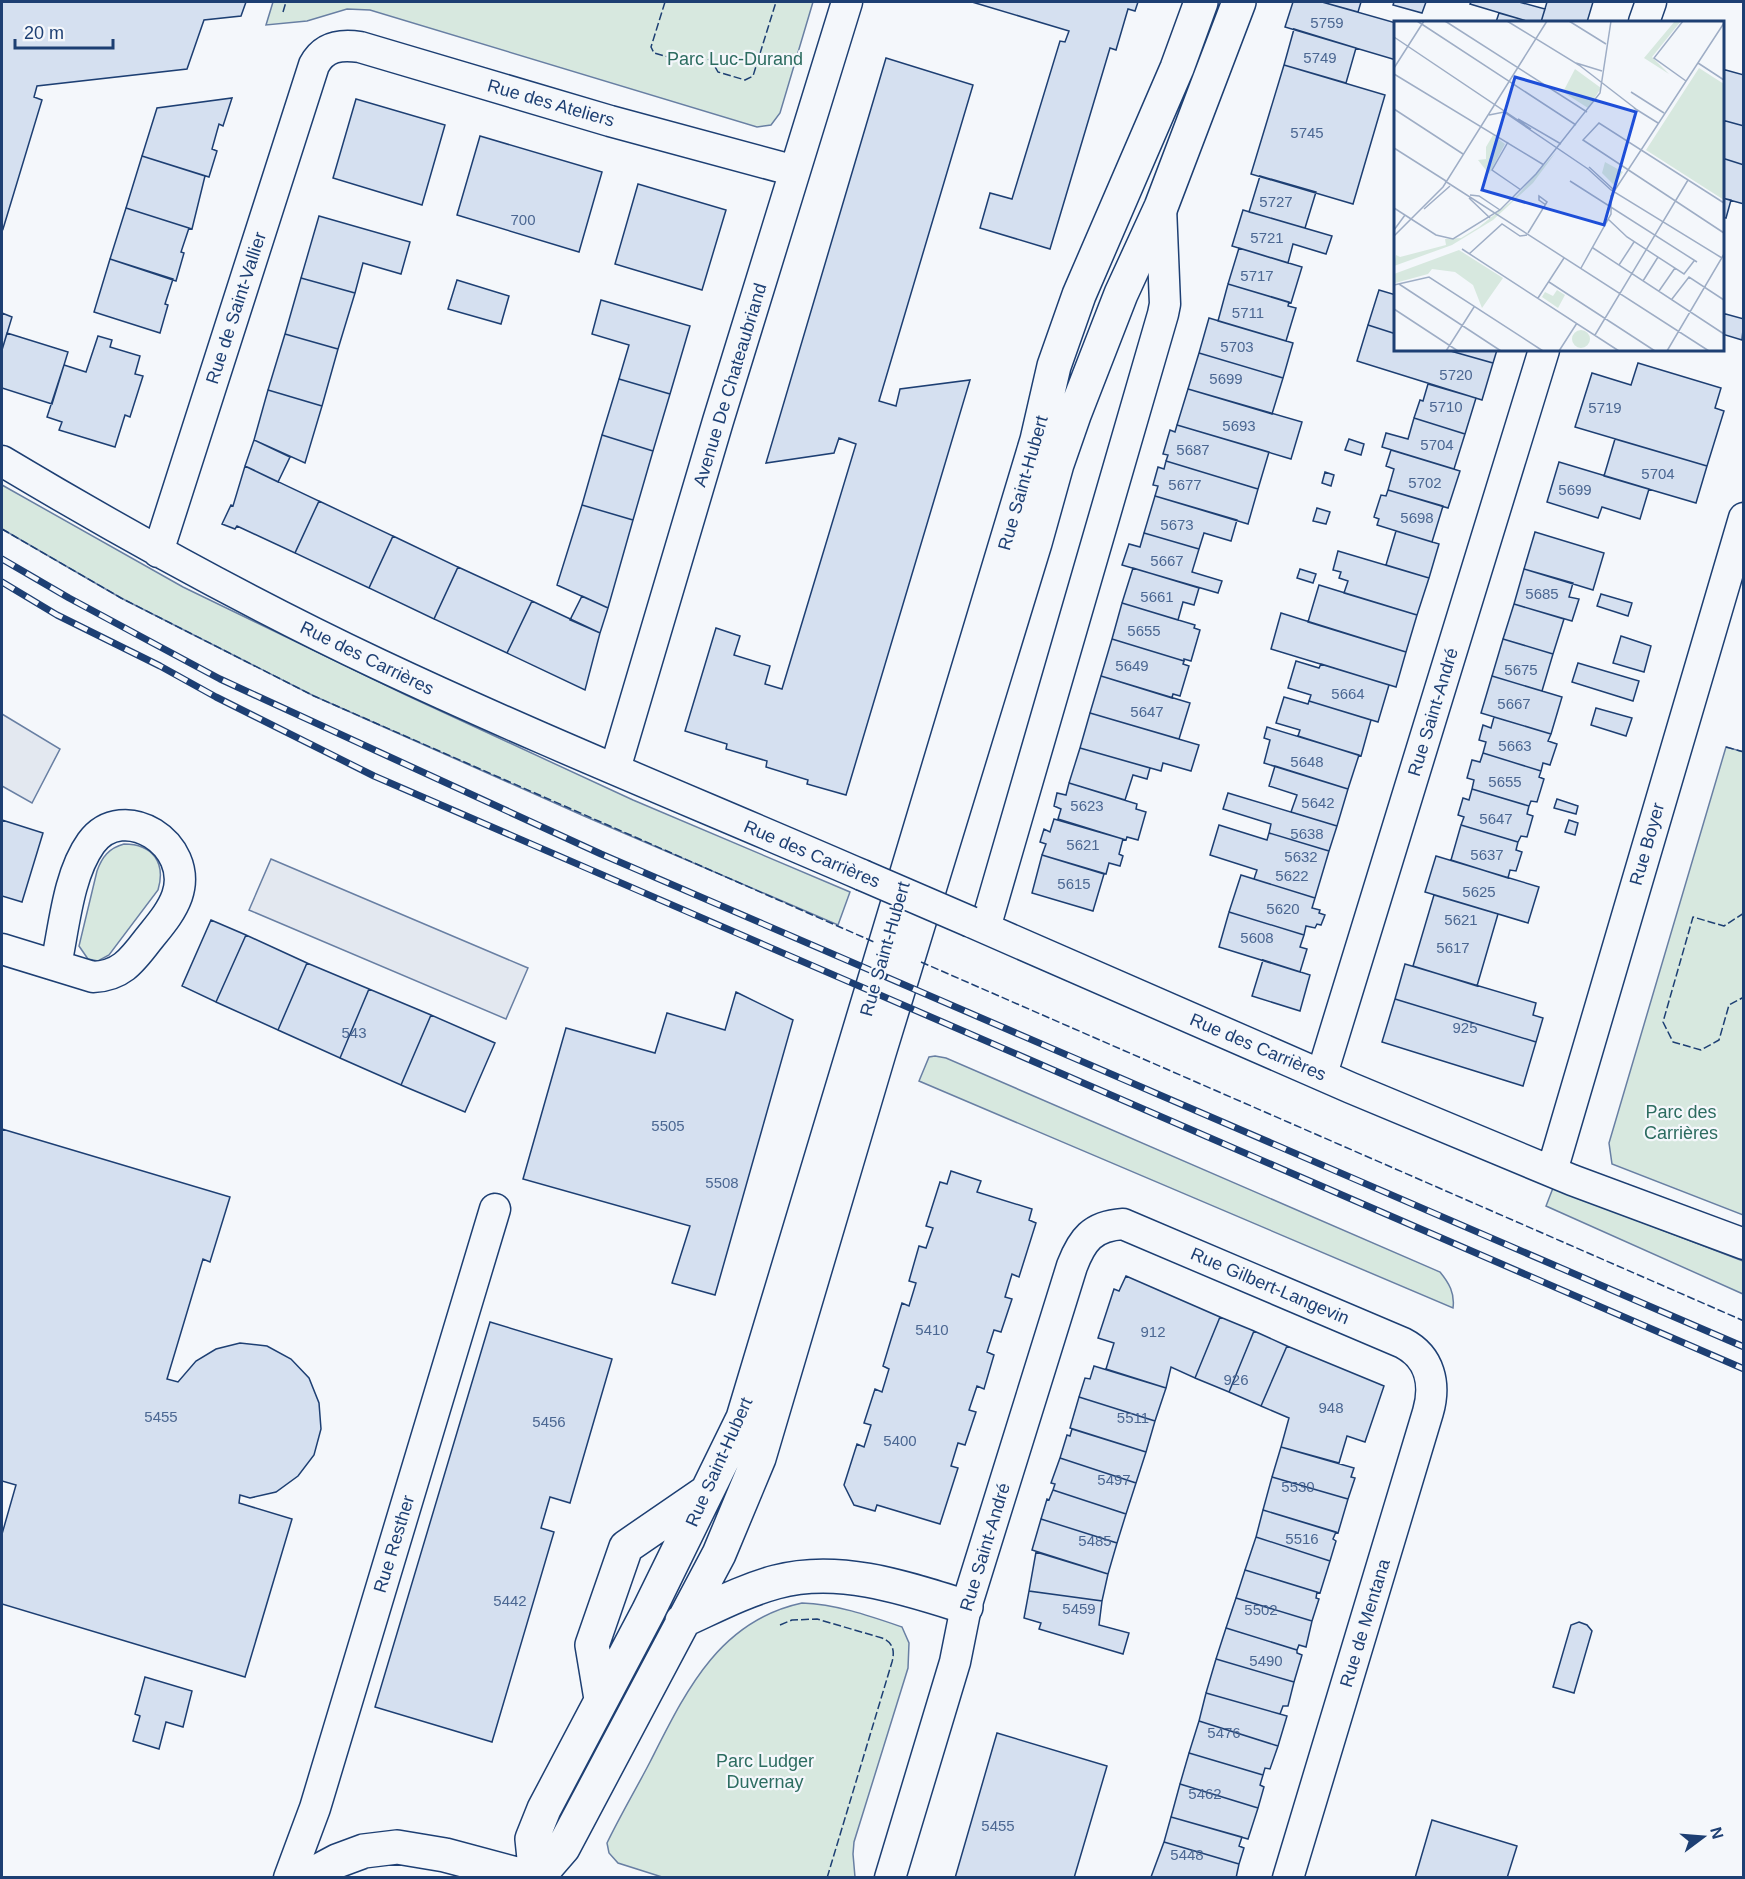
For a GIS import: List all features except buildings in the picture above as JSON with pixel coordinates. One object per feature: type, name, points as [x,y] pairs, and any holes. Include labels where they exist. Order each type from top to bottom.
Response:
[{"type":"street","name":"Avenue De Chateaubriand","points":[[615,769],[715,432],[847,2]]},
{"type":"street","name":"Rue Saint-Hubert","points":[[537,1878],[532,1839],[544,1809],[653,1602],[743,1418],[1037,440],[1060,345],[1093,260],[1178,68],[1201,2]]},
{"type":"street","name":"Rue Saint-Hubert","points":[[537,1878],[563,1848],[719,1554],[759,1458],[1057,464],[1113,315],[1161,207],[1239,2]]},
{"type":"street","points":[[1644,21],[1651,2]]},
{"type":"street","name":"Rue des Ateliers","points":[[315,65],[319,56],[331,48],[343,45],[360,47],[610,121],[795,171]]},
{"type":"street","name":"Rue de Saint-Vallier","points":[[158,552],[315,65]]},
{"type":"street","name":"Rue Saint-Hubert","points":[[978,925],[1163,314],[1165,304],[1161,207]]},
{"type":"street","name":"Rue Saint-André","points":[[1322,1074],[1544,351]]},
{"type":"street","name":"Rue des Carrières","points":[[2,460],[158,552],[266,609],[458,701],[1351,1088],[1552,1171],[1743,1244]]},
{"type":"street","name":"Rue Boyer","points":[[1552,1171],[1743,518]]},
{"type":"street","points":[[2,949],[87,976],[106,976],[128,964],[171,908],[178,894],[177,862],[171,850],[158,836],[135,826],[122,826],[111,829],[92,842],[79,867],[70,893],[56,966]]},
{"type":"street","name":"Rue Resther","points":[[289,1878],[315,1808],[495,1209]]},
{"type":"street","name":"Rue Gilbert-Langevin","points":[[1102,1228],[1111,1225],[1131,1226],[1403,1343],[1417,1353],[1428,1368]]},
{"type":"street","name":"Rue Saint-André","points":[[890,1878],[955,1662],[966,1607],[1072,1266],[1089,1235],[1102,1228]]},
{"type":"street","name":"Rue de Mentana","points":[[1288,1878],[1428,1412],[1432,1385],[1428,1368]]},
{"type":"street","points":[[601,1699],[592,1646],[626,1547],[706,1492]]},
{"type":"street","points":[[682,1622],[742,1594],[797,1577],[823,1576],[872,1581],[966,1607]]},
{"type":"street","points":[[305,1878],[337,1861],[364,1851],[397,1847],[445,1855],[531,1878]]},
{"type":"green space","name":"Parc Luc-Durand","points":[[273,2],[813,2],[780,113],[771,125],[757,127],[370,10],[347,9],[307,21],[266,25]]},
{"type":"green space","points":[[2,485],[183,587],[406,695],[633,800],[850,892],[838,925],[584,816],[314,696],[121,598],[2,529]]},
{"type":"green space","name":"Parc des Carrières","points":[[1726,747],[1744,752],[1743,1215],[1612,1164],[1609,1143]]},
{"type":"green space","points":[[124,844],[143,847],[155,857],[160,871],[158,890],[109,955],[98,961],[88,959],[79,946],[97,871],[107,854]]},
{"type":"green space","points":[[929,1057],[946,1058],[1440,1272],[1451,1288],[1453,1308],[919,1081]]},
{"type":"green space","points":[[1553,1188],[1743,1261],[1743,1294],[1546,1206]]},
{"type":"green space","name":"Parc Ludger Duvernay","points":[[802,1603],[840,1608],[902,1627],[909,1643],[908,1668],[854,1842],[855,1877],[662,1877],[618,1863],[609,1853],[607,1843],[691,1686],[726,1643],[748,1626],[773,1612]]},
{"type":"shaded area","points":[[2,714],[60,749],[32,803],[2,786]]},
{"type":"shaded area","points":[[271,859],[528,968],[506,1019],[249,910]]},
{"type":"railway","points":[[2,559],[69,598],[220,679],[601,854],[1744,1347]]},
{"type":"railway","points":[[2,582],[57,615],[374,776],[1744,1369]]},
{"type":"fence","points":[[283,12],[286,2]]},
{"type":"fence","points":[[665,2],[651,47],[654,53],[683,61],[691,56],[699,56]]},
{"type":"fence","points":[[708,59],[718,72],[745,80],[753,76],[776,2]]},
{"type":"fence","points":[[2,529],[121,598],[314,696],[874,942]]},
{"type":"fence","points":[[1726,747],[1744,752]]},
{"type":"fence","points":[[1744,913],[1724,926],[1693,917],[1663,1022],[1673,1042],[1701,1050],[1719,1040],[1729,1005],[1744,997]]},
{"type":"fence","points":[[921,962],[1744,1321]]},
{"type":"fence","points":[[780,1625],[792,1620],[817,1619],[882,1638],[891,1644],[893,1651],[892,1662],[827,1878]]}]
